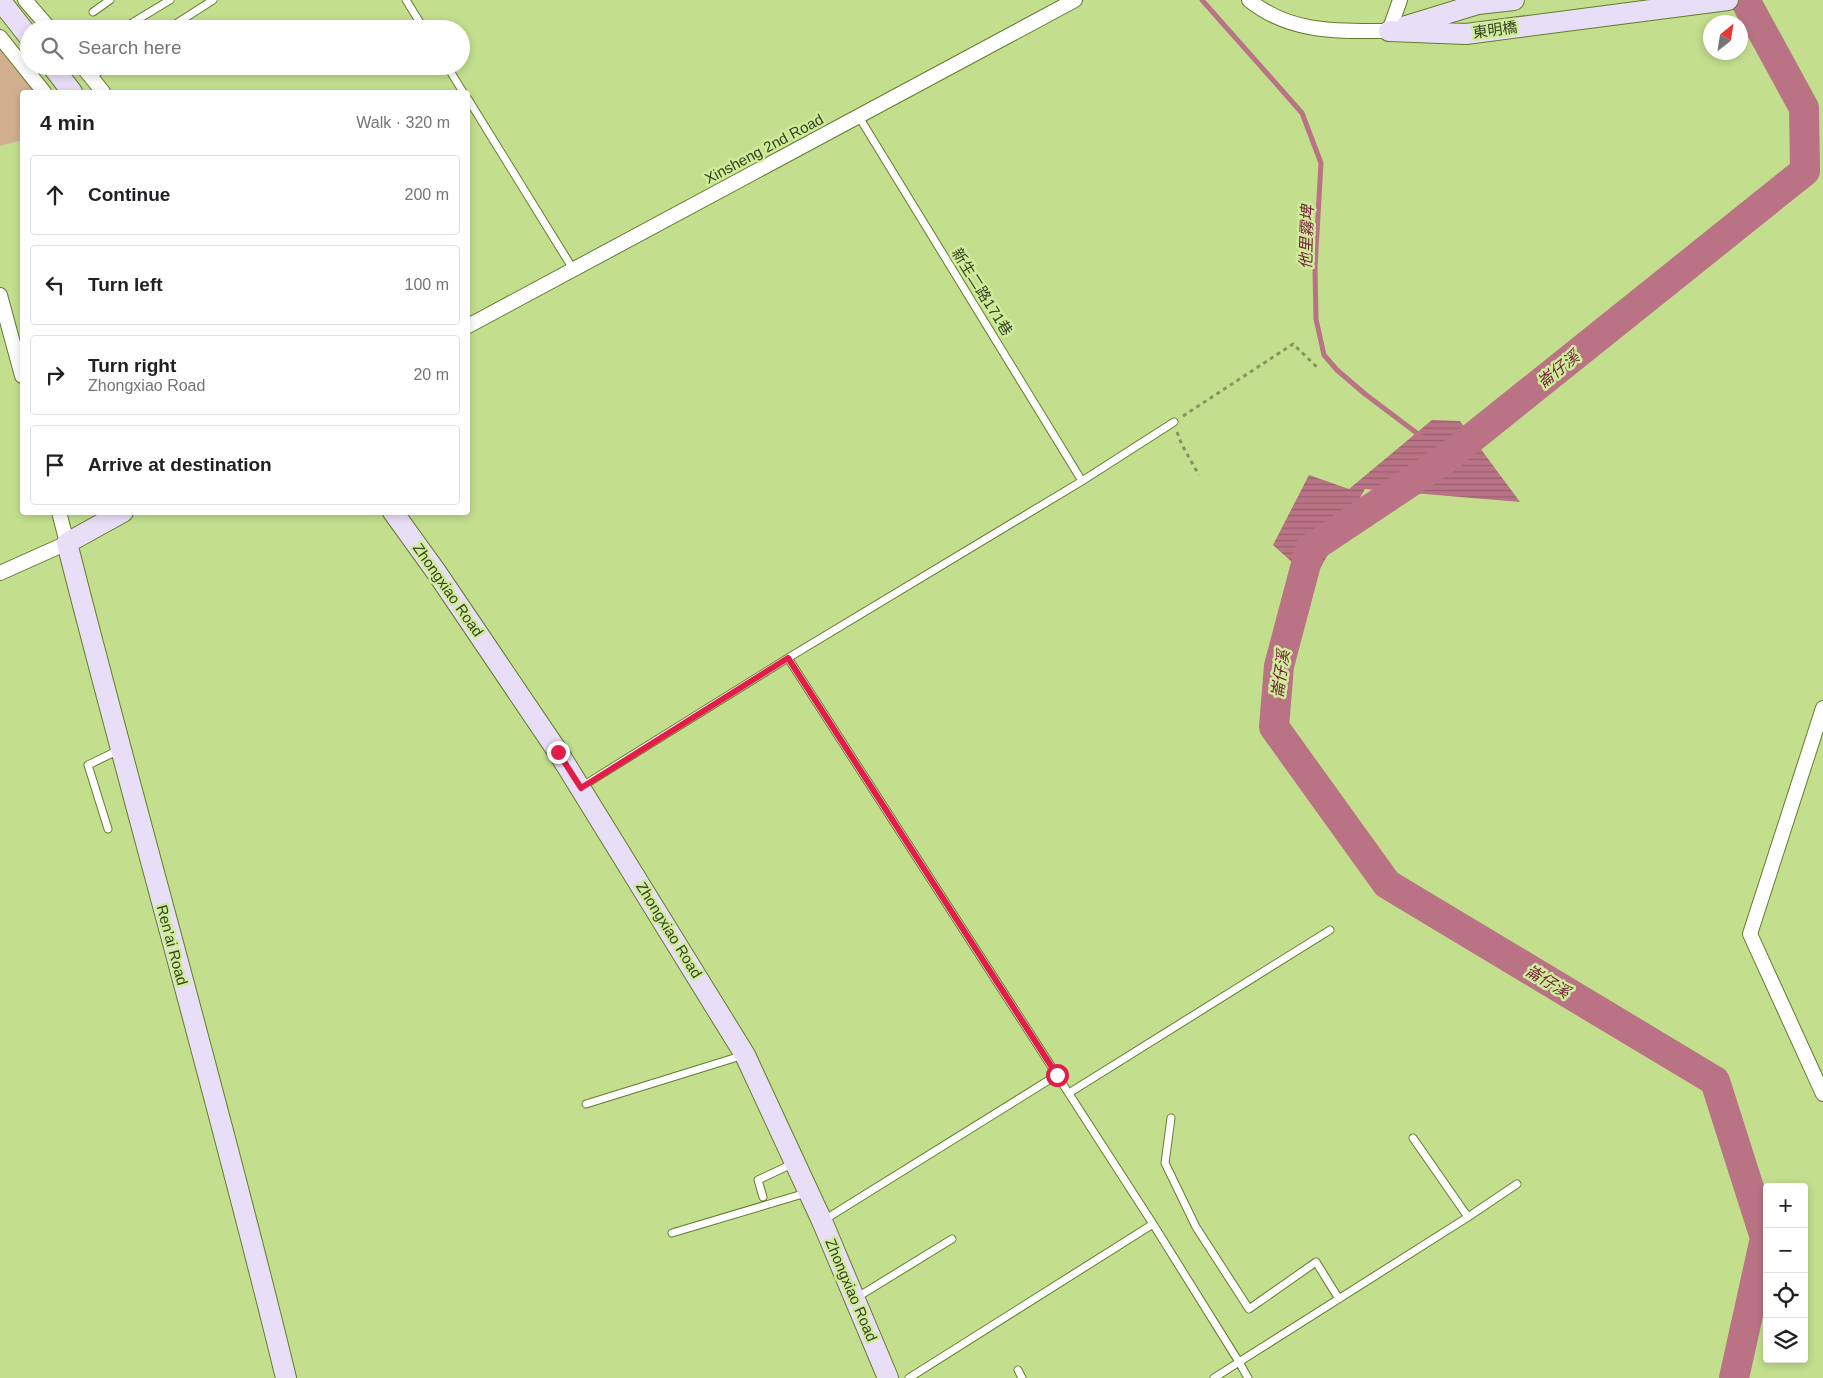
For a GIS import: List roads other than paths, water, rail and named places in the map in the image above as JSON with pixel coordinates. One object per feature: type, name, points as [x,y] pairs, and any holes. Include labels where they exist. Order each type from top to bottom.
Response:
[{"type":"main road","points":[[0,0],[20,26]]},
{"type":"main road","name":"東明橋","points":[[1389,31],[1478,4],[1514,0]]},
{"type":"main road","name":"東明橋","points":[[1389,31],[1466,34],[1728,0]]},
{"type":"main road","points":[[59,75],[70,90]]},
{"type":"main road","points":[[67,543],[118,515]]},
{"type":"main road","name":"Zhongxiao Road","points":[[395,515],[437,573],[581,788],[745,1055],[822,1221],[888,1378]]},
{"type":"main road","name":"Ren’ai Road","points":[[67,543],[120,750],[259,1269],[286,1378]]},
{"type":"street","points":[[25,0],[42,20]]},
{"type":"street","name":"Xinsheng 2nd Road","points":[[470,325],[1075,0]]},
{"type":"street","points":[[1250,0],[1286,21],[1327,31],[1389,31],[1400,0]]},
{"type":"street","points":[[0,37],[20,62]]},
{"type":"street","points":[[30,75],[42,90]]},
{"type":"street","points":[[90,75],[102,90]]},
{"type":"street","points":[[0,294],[20,369]]},
{"type":"street","name":"Ren’ai Road","points":[[60,515],[67,543]]},
{"type":"street","points":[[0,573],[67,543]]},
{"type":"street","points":[[1823,708],[1750,934],[1823,1094]]},
{"type":"lane","points":[[93,12],[110,0]]},
{"type":"lane","points":[[137,20],[170,0]]},
{"type":"lane","points":[[182,20],[214,0]]},
{"type":"lane","points":[[406,0],[418,20]]},
{"type":"lane","points":[[453,75],[462,90]]},
{"type":"lane","points":[[470,102],[573,269]]},
{"type":"lane","name":"新生二路171巷","points":[[859,117],[1082,481]]},
{"type":"lane","points":[[581,788],[788,658],[1082,481],[1174,422]]},
{"type":"lane","points":[[788,658],[1154,1224],[1248,1378]]},
{"type":"lane","points":[[108,829],[88,766],[120,750]]},
{"type":"lane","points":[[1069,1093],[1330,930]]},
{"type":"lane","points":[[586,1104],[745,1055]]},
{"type":"lane","points":[[822,1221],[1057,1075]]},
{"type":"lane","points":[[1171,1118],[1165,1164],[1196,1227],[1249,1309],[1316,1262],[1339,1300]]},
{"type":"lane","points":[[1413,1138],[1468,1218]]},
{"type":"lane","points":[[763,1198],[758,1180],[795,1163]]},
{"type":"lane","points":[[1214,1378],[1468,1218],[1517,1184]]},
{"type":"lane","points":[[672,1233],[808,1192]]},
{"type":"lane","points":[[909,1378],[1154,1224]]},
{"type":"lane","points":[[855,1299],[952,1239]]},
{"type":"lane","points":[[1018,1370],[1022,1378]]},
{"type":"waterway","name":"他里霧埤","points":[[1202,0],[1302,113],[1321,163],[1315,268],[1316,319],[1324,355],[1337,370],[1365,394],[1422,437]]},
{"type":"waterway","name":"崙仔溪","points":[[1734,1378],[1765,1238],[1715,1081],[1387,884],[1274,727],[1279,666],[1310,549],[1448,457],[1805,171],[1804,108],[1745,0]]}]
